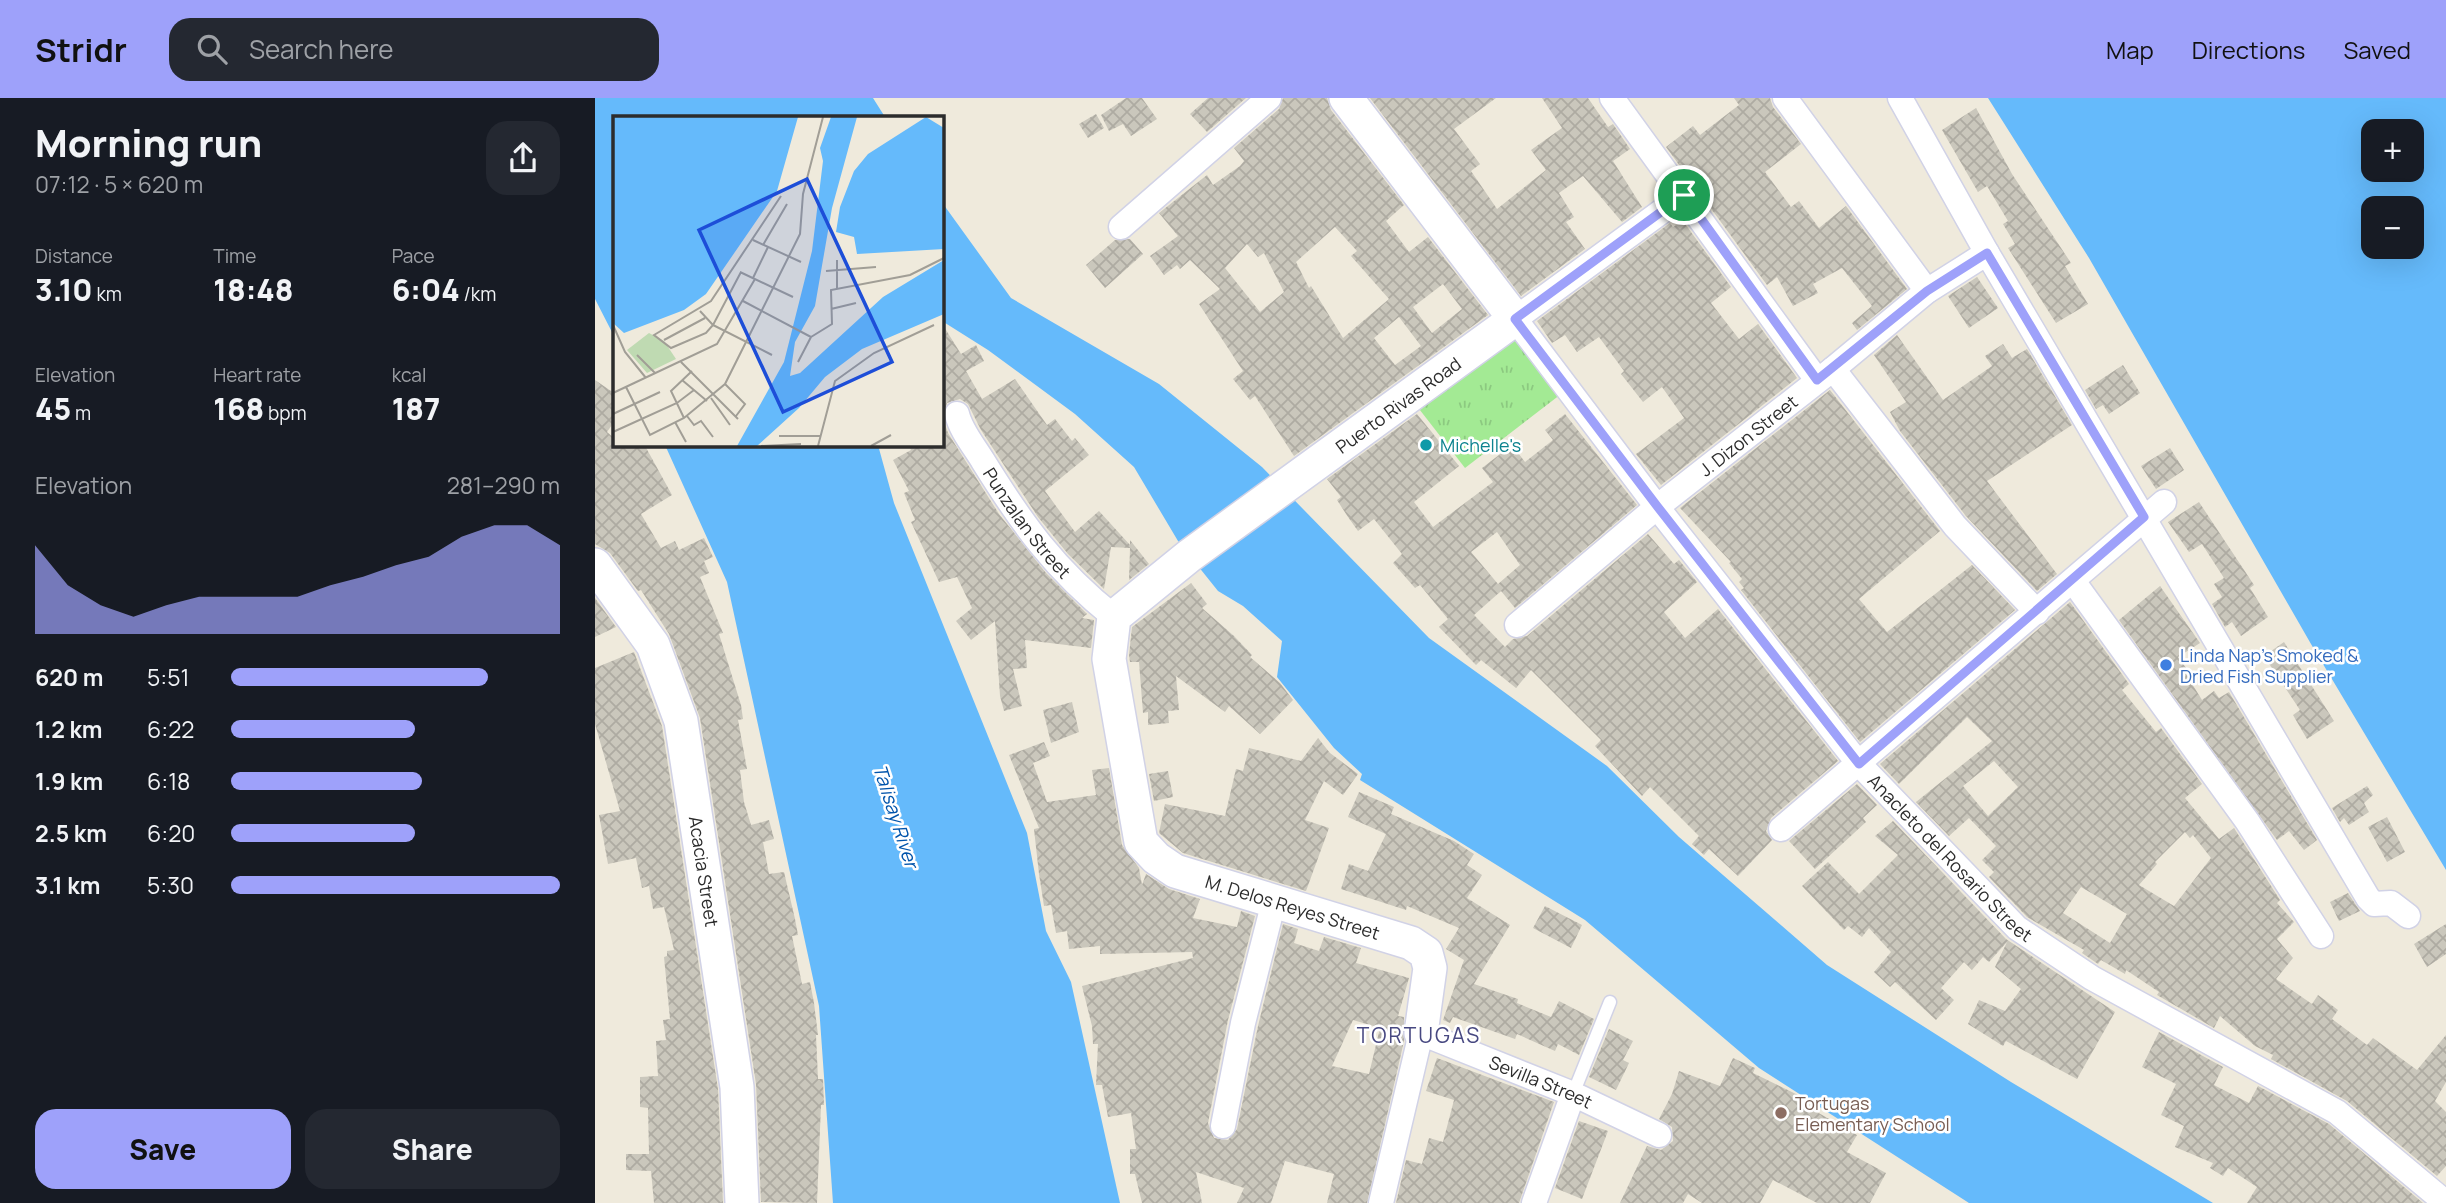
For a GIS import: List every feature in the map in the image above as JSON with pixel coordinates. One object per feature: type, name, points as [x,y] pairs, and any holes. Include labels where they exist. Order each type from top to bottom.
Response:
[{"type":"street","points":[[1121,227],[1269,98]]},
{"type":"street","points":[[1346,98],[1515,319]]},
{"type":"street","points":[[1612,98],[1684,195],[1825,374],[1955,526],[2037,612]]},
{"type":"street","points":[[1785,98],[1927,291]]},
{"type":"street","points":[[1901,98],[1987,253],[2368,898],[2374,904],[2391,903],[2408,916]]},
{"type":"street","name":"Puerto Rivas Road","points":[[1114,617],[1189,556],[1684,195]]},
{"type":"street","name":"J. Dizon Street","points":[[1517,625],[1657,506],[1927,291],[1987,253]]},
{"type":"street","name":"Anacleto del Rosario Street","points":[[1515,319],[1859,764],[2017,928],[2092,978],[2337,1112],[2446,1203]]},
{"type":"street","name":"Punzalan Street","points":[[957,414],[1009,502],[1044,553],[1082,591],[1114,617]]},
{"type":"street","points":[[1781,829],[2164,502]]},
{"type":"street","name":"Acacia Street","points":[[595,565],[653,645],[681,721],[737,1087],[743,1203]]},
{"type":"street","points":[[2073,581],[2247,821],[2321,936]]},
{"type":"street","name":"M. Delos Reyes Street","points":[[1114,617],[1109,659],[1141,842],[1156,858],[1175,871],[1411,943],[1426,953],[1430,968],[1422,1033],[1381,1203]]},
{"type":"street","points":[[1223,1126],[1243,1023],[1274,901]]},
{"type":"street","name":"Sevilla Street","points":[[1422,1033],[1573,1094],[1659,1135]]},
{"type":"street","points":[[1534,1203],[1573,1094]]},
{"type":"lane","points":[[1573,1094],[1610,1002]]},
{"type":"green space","points":[[1516,326],[1565,391],[1465,468],[1416,405]]},
{"type":"water","points":[[595,98],[873,98],[884,116],[613,116],[613,334],[595,299]]},
{"type":"water","points":[[1988,98],[2446,98],[2446,870],[2311,644],[2089,258]]},
{"type":"water","points":[[943,204],[1011,298],[1159,384],[1262,467],[1429,638],[1607,766],[1679,837],[1827,965],[2011,1082],[2213,1203],[1969,1203],[1759,1068],[1585,920],[1360,780],[1362,774],[1334,748],[1277,677],[1282,641],[1243,606],[1218,591],[1178,541],[1134,467],[1075,414],[988,350],[943,322]]},
{"type":"water","name":"Talisay River","points":[[665,446],[878,446],[894,503],[1027,833],[1046,931],[1071,982],[1120,1203],[833,1203],[819,1006],[727,582]]},
{"type":"building","points":[[1126,98],[1142,98],[1157,119],[1131,136],[1123,124],[1109,131],[1101,115]]},
{"type":"building","points":[[1208,98],[1246,98],[1207,132],[1190,114]]},
{"type":"building","points":[[1283,98],[1327,98],[1331,110],[1404,205],[1386,221],[1409,252],[1428,237],[1488,315],[1294,456],[1255,396],[1250,400],[1233,379],[1243,371],[1199,304],[1220,289],[1190,260],[1180,269],[1177,265],[1164,275],[1150,256],[1178,236],[1159,213],[1207,175],[1213,185],[1240,166],[1244,161],[1234,148],[1279,109]],"holes":[[[1335,227],[1357,251],[1351,256],[1389,299],[1343,338],[1311,286],[1309,288],[1296,262]],[[1247,244],[1258,257],[1264,253],[1284,292],[1260,312],[1225,268]],[[1443,284],[1462,309],[1432,333],[1413,307]],[[1399,317],[1421,346],[1395,365],[1374,338]]]},
{"type":"building","points":[[1370,98],[1496,98],[1454,129],[1480,164],[1471,171],[1497,209],[1546,170],[1531,150],[1562,128],[1542,98],[1588,98],[1608,127],[1613,124],[1630,149],[1613,161],[1642,207],[1622,222],[1583,176],[1559,193],[1574,217],[1566,222],[1585,249],[1521,296]]},
{"type":"building","points":[[1734,98],[1770,98],[1773,107],[1801,144],[1765,172],[1791,207],[1799,201],[1819,228],[1846,206],[1907,289],[1857,330],[1852,323],[1872,306],[1842,268],[1813,284],[1818,293],[1793,306],[1777,277],[1767,285],[1666,147],[1693,126],[1700,135],[1739,105]]},
{"type":"building","points":[[1976,108],[2012,174],[2071,263],[2065,266],[2088,304],[2056,323],[2008,248],[2015,244],[2003,224],[2008,221],[1987,186],[1978,192],[1942,130]]},
{"type":"building","points":[[1096,114],[1104,128],[1088,138],[1079,124]]},
{"type":"building","points":[[1683,221],[1731,287],[1711,303],[1739,339],[1758,324],[1797,378],[1661,485],[1636,454],[1684,418],[1662,387],[1643,402],[1621,374],[1624,371],[1599,337],[1577,352],[1565,335],[1552,343],[1537,321],[1670,223],[1673,227]]},
{"type":"building","points":[[1130,239],[1143,254],[1105,288],[1086,265],[1115,240]]},
{"type":"building","points":[[1977,277],[1998,308],[1969,328],[1948,296]]},
{"type":"building","points":[[943,325],[961,354],[976,345],[984,361],[966,371],[982,399],[1015,379],[1047,425],[1055,419],[1072,441],[1075,438],[1089,455],[1045,491],[1075,532],[1099,511],[1130,545],[1130,540],[1149,564],[1129,580],[1130,548],[1111,547],[1104,589],[1068,554],[1038,517],[981,430],[968,404],[960,399],[947,403],[943,418]]},
{"type":"building","points":[[1897,335],[1943,400],[1992,366],[1985,356],[2003,344],[2012,358],[2027,349],[2072,425],[1987,481],[2057,574],[2037,591],[1966,516],[1900,431],[1890,412],[1906,402],[1874,355]]},
{"type":"building","points":[[2123,365],[2140,393],[2109,414],[2103,405],[2096,409],[2085,390]]},
{"type":"building","points":[[595,380],[613,392],[613,423],[607,432],[613,437],[613,446],[645,446],[672,495],[641,514],[661,548],[675,541],[679,550],[704,538],[713,557],[704,561],[709,573],[700,577],[723,633],[719,634],[741,705],[743,719],[738,720],[747,769],[740,770],[744,802],[751,825],[769,820],[774,839],[763,842],[769,874],[784,872],[798,935],[792,936],[802,984],[810,982],[814,1003],[818,1035],[818,1079],[823,1079],[824,1105],[821,1105],[817,1203],[761,1202],[756,1084],[700,718],[669,634],[641,590],[638,591],[610,553],[595,544]]},
{"type":"building","points":[[1830,390],[1940,531],[1859,599],[1887,632],[1972,565],[2015,610],[1860,742],[1741,590],[1744,588],[1739,582],[1742,579],[1729,563],[1731,562],[1680,508]]},
{"type":"building","points":[[1417,414],[1459,466],[1414,502],[1433,527],[1493,482],[1482,468],[1512,445],[1525,462],[1553,440],[1545,430],[1565,414],[1637,505],[1515,608],[1501,591],[1474,615],[1505,647],[1513,639],[1527,636],[1648,534],[1674,564],[1679,560],[1697,582],[1664,612],[1685,638],[1718,609],[1838,761],[1771,818],[1766,831],[1772,840],[1738,876],[1709,849],[1704,855],[1692,844],[1699,836],[1650,787],[1642,796],[1595,746],[1601,740],[1531,670],[1516,688],[1481,660],[1476,665],[1439,627],[1448,619],[1420,585],[1415,588],[1393,563],[1402,554],[1374,519],[1358,531],[1337,500],[1341,497],[1327,479]],"holes":[[[1497,532],[1520,565],[1498,584],[1471,552]]]},
{"type":"building","points":[[943,418],[948,433],[999,514],[1046,573],[1087,614],[1082,618],[1094,620],[1091,648],[1025,640],[1027,668],[1013,669],[1022,706],[1004,711],[1000,696],[995,621],[971,640],[956,621],[972,608],[957,577],[939,582],[911,522],[915,520],[904,493],[909,491],[893,460],[911,450],[909,446],[943,446]]},
{"type":"building","points":[[2170,448],[2184,470],[2156,489],[2141,466]]},
{"type":"building","points":[[2199,502],[2254,585],[2250,588],[2268,617],[2241,636],[2232,622],[2225,627],[2212,604],[2222,597],[2214,584],[2224,578],[2202,544],[2189,552],[2168,522]]},
{"type":"building","points":[[1191,583],[1207,604],[1202,608],[1234,636],[1252,655],[1250,657],[1280,683],[1293,700],[1260,734],[1229,706],[1225,712],[1176,676],[1179,710],[1168,711],[1169,723],[1148,725],[1148,712],[1143,713],[1139,662],[1130,662],[1132,627]]},
{"type":"building","points":[[2160,586],[2200,643],[2178,657],[2189,672],[2186,674],[2202,700],[2214,691],[2219,698],[2229,692],[2317,840],[2304,850],[2289,831],[2277,840],[2119,620]]},
{"type":"building","points":[[595,598],[616,627],[595,637]]},
{"type":"building","points":[[2070,602],[2129,684],[2122,690],[2156,732],[2161,728],[2202,784],[2185,798],[2219,839],[2234,828],[2280,900],[2277,903],[2294,922],[2277,939],[2293,958],[2276,979],[2312,1004],[2318,995],[2338,1010],[2332,1019],[2367,1045],[2373,1038],[2417,1070],[2446,1035],[2446,1082],[2435,1101],[2446,1112],[2446,1166],[2437,1176],[2347,1101],[2271,1059],[2273,1055],[2255,1046],[2220,1016],[2214,1028],[2157,995],[2159,992],[2126,970],[2125,974],[2101,960],[2098,964],[2082,953],[2084,950],[2027,917],[1989,877],[1994,872],[1982,860],[1996,846],[1969,818],[1949,836],[1916,802],[1992,741],[1967,717],[1899,784],[1880,764]],"holes":[[[1994,761],[2018,787],[1988,816],[1963,786]],[[2185,832],[2190,838],[2193,835],[2211,858],[2174,906],[2139,885],[2157,864],[2155,862]],[[2081,887],[2127,914],[2110,943],[2063,913]]]},
{"type":"building","points":[[2284,642],[2334,721],[2307,739],[2293,715],[2300,710],[2264,656]]},
{"type":"building","points":[[634,652],[662,726],[718,1089],[723,1203],[654,1203],[651,1171],[626,1170],[626,1154],[649,1154],[648,1108],[640,1107],[640,1077],[658,1076],[656,1041],[666,1040],[663,1020],[670,1019],[664,957],[667,956],[667,951],[674,950],[664,907],[653,909],[649,886],[642,888],[636,858],[608,864],[599,815],[620,811],[595,724],[595,668]]},
{"type":"building","points":[[1072,702],[1079,732],[1051,743],[1043,710]]},
{"type":"building","points":[[1318,738],[1330,753],[1358,774],[1343,795],[1324,781],[1305,820],[1329,828],[1306,891],[1183,853],[1159,833],[1165,804],[1225,816],[1236,769],[1243,771],[1249,748],[1301,761]]},
{"type":"building","points":[[1044,742],[1050,756],[1033,763],[1047,802],[1096,795],[1092,770],[1109,768],[1122,845],[1139,868],[1142,885],[1146,874],[1169,889],[1200,899],[1193,918],[1237,927],[1241,911],[1255,916],[1228,1020],[1208,1123],[1214,1138],[1228,1140],[1237,1129],[1283,924],[1298,929],[1294,943],[1319,951],[1324,937],[1361,948],[1356,963],[1409,978],[1398,1016],[1404,1017],[1404,1041],[1367,1203],[1327,1203],[1334,1174],[1285,1161],[1271,1203],[1237,1203],[1244,1188],[1196,1172],[1202,1203],[1142,1203],[1135,1174],[1130,1174],[1130,1149],[1136,1149],[1131,1113],[1108,1117],[1102,1085],[1096,1085],[1098,1044],[1093,1044],[1092,1026],[1082,986],[1193,958],[1192,952],[1100,954],[1100,946],[1069,949],[1067,931],[1056,933],[1051,905],[1044,906],[1034,829],[1039,828],[1009,755]],"holes":[[[1353,1020],[1380,1028],[1369,1074],[1332,1066]]]},
{"type":"building","points":[[1168,771],[1173,797],[1154,801],[1149,774]]},
{"type":"building","points":[[1857,784],[1877,805],[1863,818],[1866,822],[1815,869],[1789,841]]},
{"type":"building","points":[[2367,786],[2373,795],[2364,803],[2369,812],[2349,825],[2344,818],[2340,822],[2332,808]]},
{"type":"building","points":[[1359,792],[1394,807],[1391,814],[1454,841],[1474,854],[1467,865],[1482,875],[1467,898],[1510,925],[1474,984],[1518,999],[1517,1003],[1551,1017],[1559,1001],[1594,1019],[1579,1055],[1558,1044],[1555,1051],[1517,1034],[1515,1039],[1453,1017],[1450,1023],[1443,1020],[1464,960],[1446,949],[1459,928],[1407,906],[1406,910],[1341,889],[1349,864],[1368,871],[1386,834],[1348,817]]},
{"type":"building","points":[[2387,817],[2405,852],[2387,862],[2368,827]]},
{"type":"building","points":[[1893,821],[2006,939],[2115,1012],[2077,1079],[2006,1041],[2003,1046],[1968,1024],[1979,1000],[2005,1011],[2021,989],[1995,967],[2007,942],[1989,962],[1983,957],[1972,970],[1964,962],[1941,988],[1954,1000],[1936,1020],[1895,982],[1890,987],[1874,972],[1891,952],[1869,928],[1862,937],[1848,926],[1844,930],[1802,886],[1828,862],[1859,894],[1898,855],[1875,836]]},
{"type":"building","points":[[2348,893],[2360,911],[2339,921],[2330,902]]},
{"type":"building","points":[[1545,906],[1582,925],[1571,948],[1533,928]]},
{"type":"building","points":[[2446,924],[2446,954],[2427,967],[2414,944]]},
{"type":"building","points":[[1609,1029],[1633,1041],[1623,1060],[1629,1063],[1616,1090],[1589,1077]]},
{"type":"building","points":[[2159,1032],[2223,1067],[2214,1085],[2249,1103],[2258,1086],[2329,1124],[2423,1203],[2247,1203],[2257,1187],[2228,1168],[2223,1176],[2210,1168],[2213,1163],[2175,1147],[2184,1126],[2161,1115],[2176,1084],[2142,1067]]},
{"type":"building","points":[[1437,1058],[1554,1102],[1519,1203],[1396,1203],[1406,1160],[1422,1164],[1429,1138],[1443,1142],[1454,1100],[1426,1091]]},
{"type":"building","name":"Tortugas Elementary School","points":[[1733,1058],[1755,1068],[1753,1073],[1798,1095],[1796,1100],[1857,1135],[1847,1152],[1886,1173],[1870,1203],[1817,1203],[1773,1180],[1760,1203],[1702,1203],[1688,1194],[1683,1203],[1620,1203],[1647,1146],[1661,1150],[1673,1141],[1672,1127],[1659,1119],[1672,1094],[1679,1071],[1720,1086]]},
{"type":"building","points":[[1579,1121],[1608,1131],[1582,1199],[1555,1188]]},
{"type":"place","name":"Michelle's","points":[[1426,445]]},
{"type":"place","name":"Linda Nap's Smoked & Dried Fish Supplier","points":[[2166,665]]},
{"type":"place","name":"Tortugas Elementary School","points":[[1781,1113]]},
{"type":"district","name":"TORTUGAS","points":[[1419,1035]]},
{"type":"route","points":[[1684,195],[1817,380],[1927,291],[1987,253],[2144,517],[1859,764],[1515,319],[1684,195]]}]
